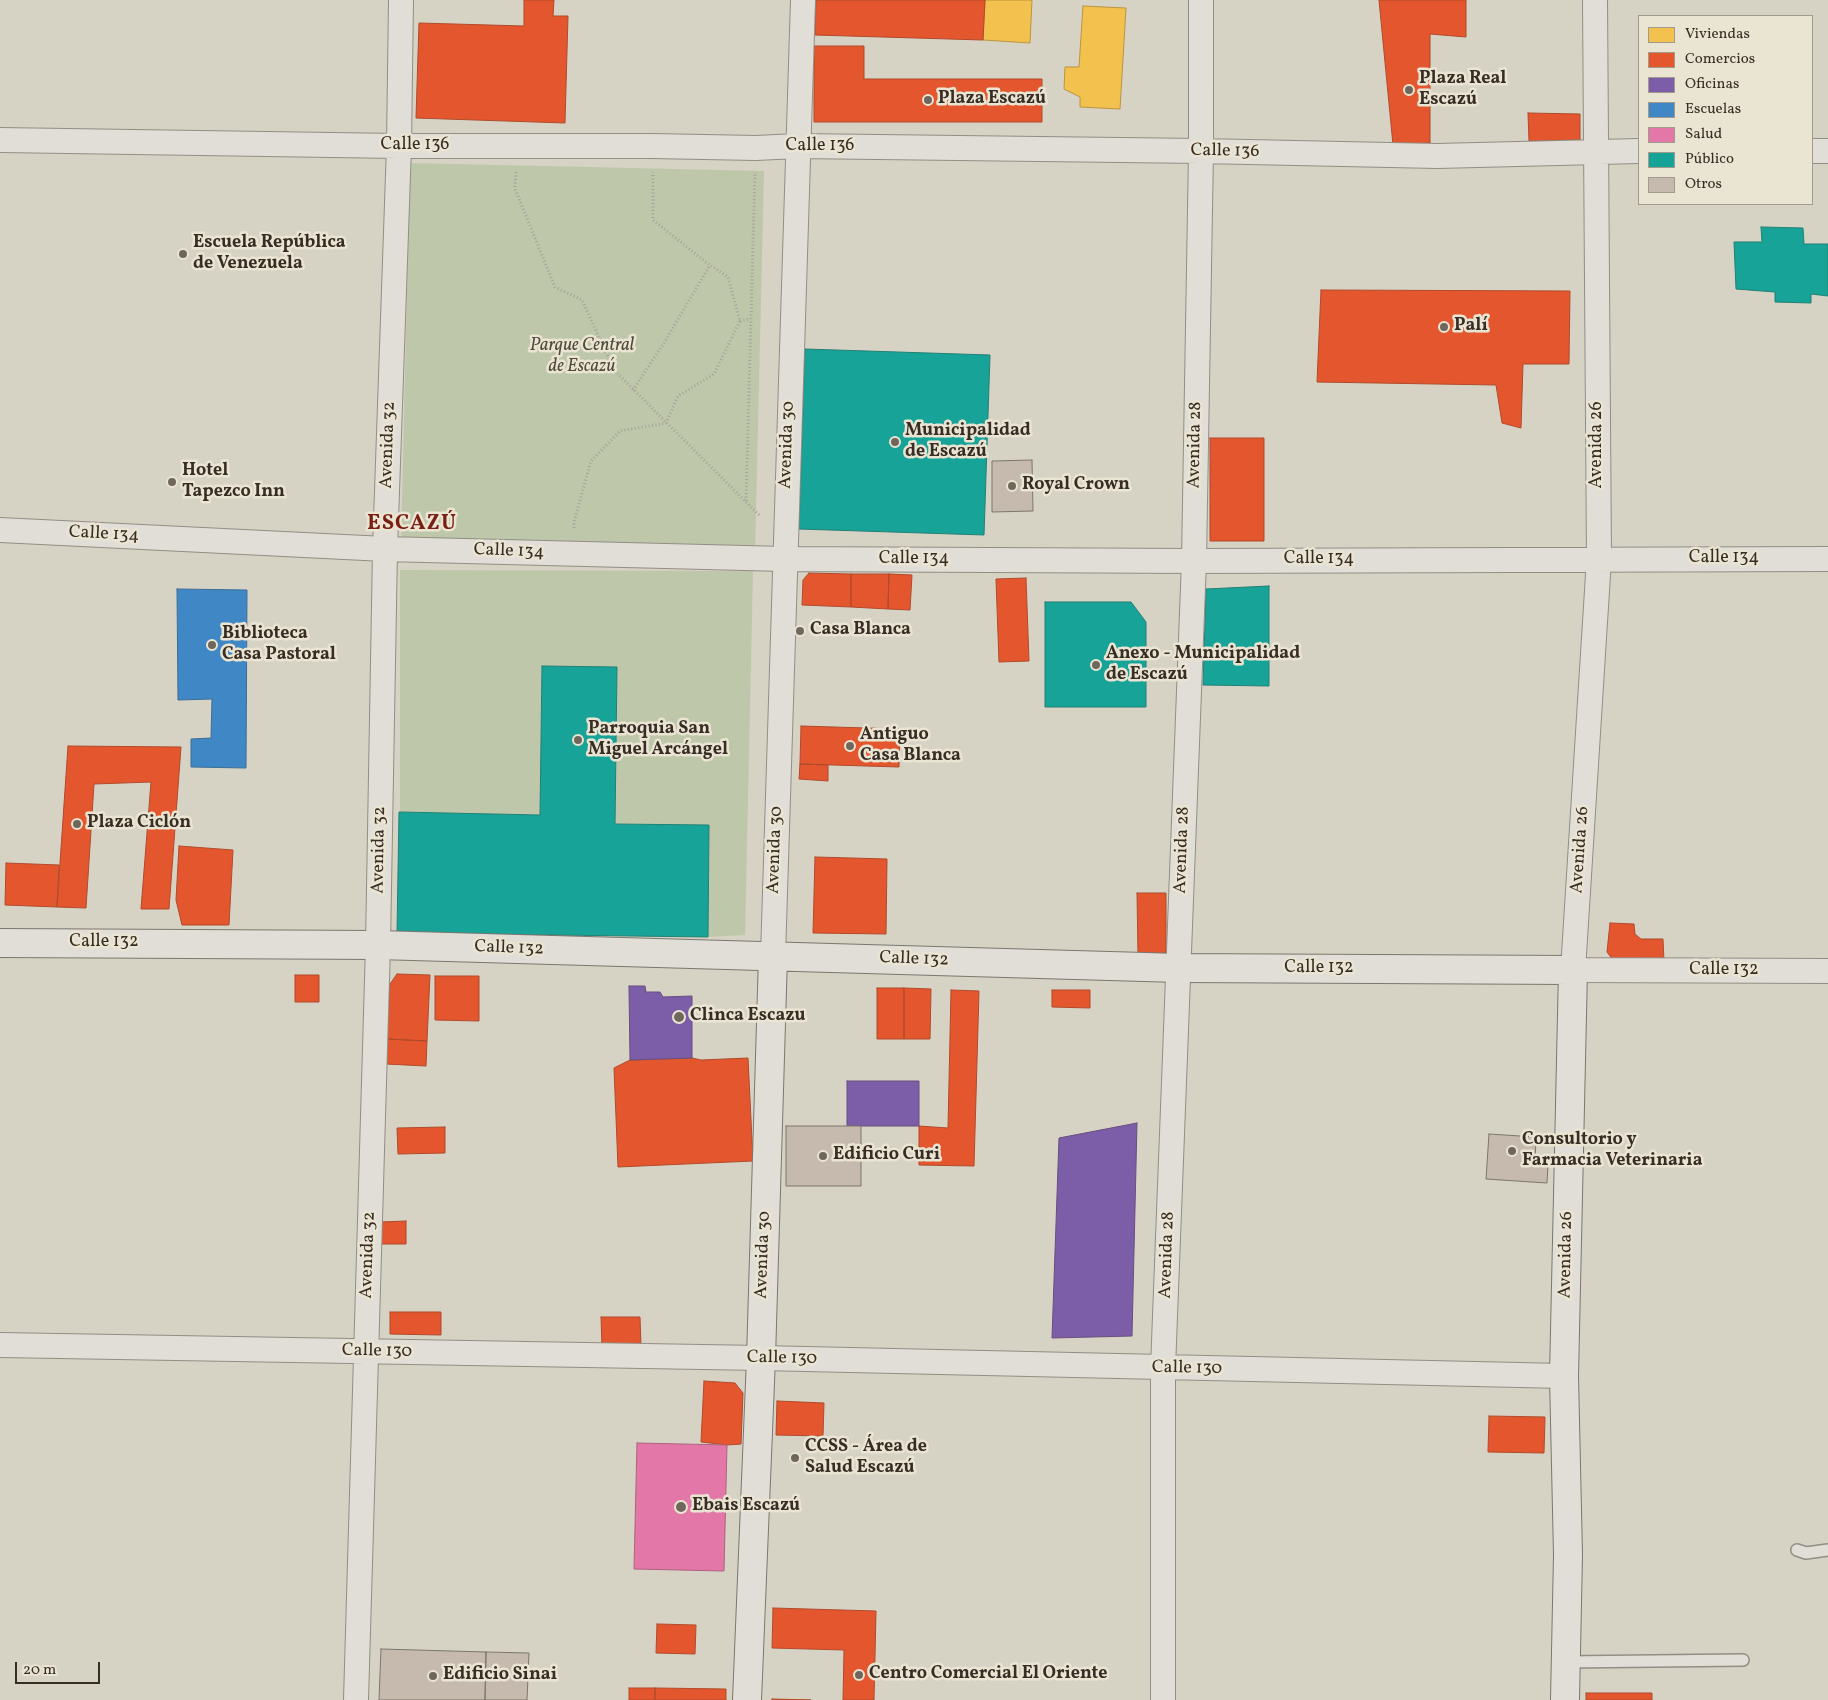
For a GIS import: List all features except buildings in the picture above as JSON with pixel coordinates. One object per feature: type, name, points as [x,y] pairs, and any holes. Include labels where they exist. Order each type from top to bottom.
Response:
[{"type":"main road","name":"Calle 132","points":[[0,943],[378,945],[1178,968],[1573,970]]},
{"type":"main road","name":"Avenida 30","points":[[747,1700],[761,1358],[773,956]]},
{"type":"main road","name":"Avenida 26","points":[[1565,1700],[1568,1555],[1564,1376],[1573,970]]},
{"type":"street","name":"Avenida 32","points":[[356,1700],[378,945],[385,549],[400,146],[401,0]]},
{"type":"street","name":"Avenida 30","points":[[773,956],[802,0]]},
{"type":"street","name":"Avenida 28","points":[[1163,1700],[1163,1368],[1194,561],[1201,151],[1201,0]]},
{"type":"street","name":"Avenida 26","points":[[1573,970],[1599,559],[1595,0]]},
{"type":"street","name":"Calle 136","points":[[0,140],[517,147],[651,146],[756,148],[797,146],[1437,156],[1638,151]]},
{"type":"street","points":[[1813,151],[1828,150]]},
{"type":"street","name":"Calle 134","points":[[0,530],[385,549],[785,559],[1194,561],[1828,558]]},
{"type":"street","name":"Calle 132","points":[[1573,970],[1828,971]]},
{"type":"street","name":"Calle 130","points":[[0,1345],[761,1358],[1564,1376]]},
{"type":"lane","points":[[1797,1550],[1806,1552],[1828,1550]]},
{"type":"lane","points":[[1566,1662],[1742,1660]]},
{"type":"path","points":[[651,146],[653,220],[728,277],[740,321],[714,374],[678,396],[666,422]]},
{"type":"path","points":[[517,147],[515,189],[555,287],[582,300],[614,370],[767,523],[785,522]]},
{"type":"path","points":[[746,502],[756,148]]},
{"type":"path","points":[[633,390],[664,343],[710,265]]},
{"type":"path","points":[[740,321],[750,319]]},
{"type":"path","points":[[573,554],[574,522],[591,461],[620,431],[666,422]]},
{"type":"green space","name":"Parque Central de Escazú","points":[[410,163],[764,171],[755,553],[401,545]]},
{"type":"green space","points":[[400,570],[753,571],[745,935],[708,937],[709,825],[615,824],[617,667],[542,666],[540,815],[400,812]]},
{"type":"place","name":"Plaza Real Escazú","points":[[1409,90]]},
{"type":"place","name":"Plaza Escazú","points":[[928,100]]},
{"type":"place","name":"Escuela República de Venezuela","points":[[183,254]]},
{"type":"place","name":"Palí","points":[[1444,327]]},
{"type":"place","name":"Municipalidad de Escazú","points":[[895,442]]},
{"type":"place","name":"Hotel Tapezco Inn","points":[[172,482]]},
{"type":"place","name":"Royal Crown","points":[[1012,486]]},
{"type":"place","name":"Casa Blanca","points":[[800,631]]},
{"type":"place","name":"Biblioteca Casa Pastoral","points":[[212,645]]},
{"type":"place","name":"Anexo - Municipalidad de Escazú","points":[[1096,665]]},
{"type":"place","name":"Parroquia San Miguel Arcángel","points":[[578,740]]},
{"type":"place","name":"Antiguo Casa Blanca","points":[[850,746]]},
{"type":"place","name":"Plaza Ciclón","points":[[77,824]]},
{"type":"place","name":"Clinca Escazu","points":[[679,1017]]},
{"type":"place","name":"Consultorio y Farmacia Veterinaria","points":[[1512,1151]]},
{"type":"place","name":"Edificio Curi","points":[[823,1156]]},
{"type":"place","name":"CCSS - Área de Salud Escazú","points":[[795,1458]]},
{"type":"place","name":"Ebais Escazú","points":[[681,1507]]},
{"type":"place","name":"Centro Comercial El Oriente","points":[[859,1675]]},
{"type":"place","name":"Edificio Sinai","points":[[433,1676]]},
{"type":"district","name":"ESCAZÚ","points":[[412,525]]}]
